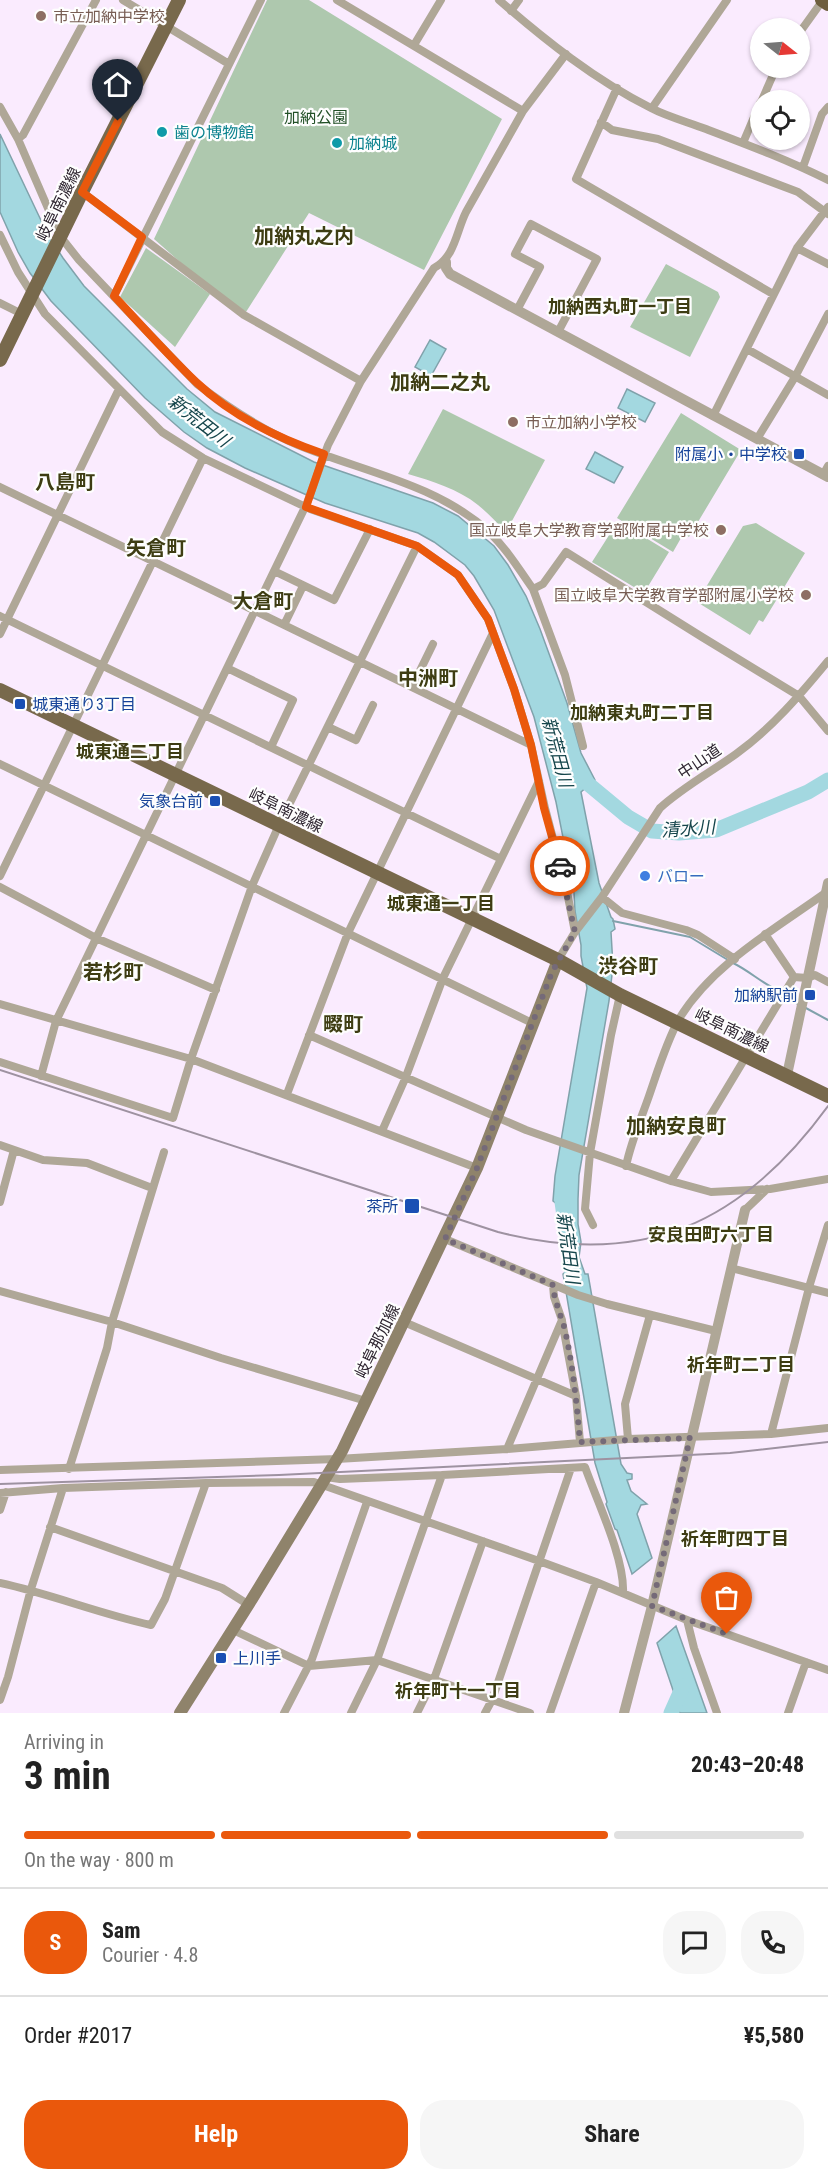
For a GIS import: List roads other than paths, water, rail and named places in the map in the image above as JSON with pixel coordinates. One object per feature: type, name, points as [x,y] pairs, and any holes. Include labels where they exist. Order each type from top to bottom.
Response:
[{"type":"highway","points":[[823,0],[828,4]]},
{"type":"main road","name":"岐阜南濃線","points":[[0,360],[179,0]]},
{"type":"main road","name":"岐阜南濃線","points":[[0,690],[578,969],[617,991],[787,1072],[828,1096]]},
{"type":"main road","name":"岐阜那加線","points":[[180,1713],[249,1605],[337,1459],[445,1239],[477,1168],[558,960]]},
{"type":"main road","name":"岐阜南濃線","points":[[787,1072],[828,1088]]},
{"type":"street","points":[[18,140],[23,135],[96,0]]},
{"type":"street","points":[[123,0],[229,64]]},
{"type":"street","points":[[114,296],[261,0]]},
{"type":"street","points":[[337,0],[523,111]]},
{"type":"street","points":[[414,45],[441,0]]},
{"type":"street","points":[[499,0],[566,54],[652,108],[803,167],[828,180]]},
{"type":"street","points":[[511,10],[519,0]]},
{"type":"street","points":[[652,108],[727,0]]},
{"type":"street","points":[[810,18],[823,0]]},
{"type":"street","points":[[566,54],[523,111],[466,212],[446,262],[446,268],[450,274],[713,416],[826,473]]},
{"type":"street","points":[[617,88],[576,179],[773,294]]},
{"type":"street","points":[[0,106],[18,140],[60,236],[79,260],[197,384],[268,431],[300,446],[445,500],[487,530],[502,545],[533,589],[566,675],[583,746]]},
{"type":"street","points":[[803,167],[822,114],[828,107]]},
{"type":"street","points":[[601,122],[612,130],[658,139],[798,192],[827,210],[797,248],[713,416]]},
{"type":"street","points":[[743,143],[750,127]]},
{"type":"street","points":[[82,192],[244,315],[361,381]]},
{"type":"street","points":[[517,310],[540,267],[515,254],[531,224],[597,259],[558,332]]},
{"type":"street","points":[[0,235],[18,272],[45,314],[162,432],[203,458],[307,505],[417,546],[458,575],[488,619],[514,689],[531,745],[575,932]]},
{"type":"street","points":[[797,248],[828,264]]},
{"type":"street","points":[[40,1076],[57,1021],[307,505],[323,456],[361,381],[434,268],[446,262]]},
{"type":"street","points":[[0,303],[22,314]]},
{"type":"street","points":[[757,439],[795,377],[828,314]]},
{"type":"street","points":[[747,349],[828,394]]},
{"type":"street","points":[[0,634],[4,617],[118,389]]},
{"type":"street","points":[[0,876],[203,458]]},
{"type":"street","points":[[0,487],[531,745]]},
{"type":"street","points":[[274,572],[334,600],[370,530]]},
{"type":"street","points":[[0,1062],[173,1118],[191,1059],[252,886],[279,825],[417,546]]},
{"type":"street","points":[[533,589],[543,584],[566,552],[702,638],[800,696],[828,731]]},
{"type":"street","points":[[284,625],[303,586]]},
{"type":"street","points":[[4,617],[501,859]]},
{"type":"street","points":[[287,1094],[348,933],[493,633]]},
{"type":"street","points":[[412,687],[433,644]]},
{"type":"street","name":"中山道","points":[[558,960],[660,808],[671,797],[737,753],[778,719],[828,661]]},
{"type":"street","points":[[227,668],[293,700],[272,747]]},
{"type":"street","points":[[328,727],[356,740],[373,705]]},
{"type":"street","points":[[0,764],[532,1023]]},
{"type":"street","points":[[382,1131],[405,1079],[443,978],[539,781]]},
{"type":"street","points":[[0,887],[96,938],[216,990]]},
{"type":"street","points":[[626,1166],[670,1038],[679,1020],[706,986],[732,961],[827,888]]},
{"type":"street","points":[[787,1072],[827,888]]},
{"type":"street","points":[[602,897],[622,914],[686,930],[732,961]]},
{"type":"street","points":[[765,934],[794,977]]},
{"type":"street","points":[[794,977],[807,978],[815,975],[828,982]]},
{"type":"street","points":[[671,1181],[794,977]]},
{"type":"street","points":[[592,1225],[585,1209],[588,1153],[611,1035],[617,991]]},
{"type":"street","points":[[0,1004],[191,1059],[477,1168]]},
{"type":"street","points":[[309,1035],[496,1119],[671,1181],[711,1192],[767,1189],[828,1179]]},
{"type":"street","points":[[0,1145],[43,1160],[87,1164],[152,1188]]},
{"type":"street","points":[[0,1202],[14,1150]]},
{"type":"street","points":[[69,1469],[164,1152]]},
{"type":"street","points":[[624,1713],[652,1606],[745,1210],[767,1189]]},
{"type":"street","points":[[771,1434],[828,1225]]},
{"type":"street","points":[[445,1239],[556,1286],[607,1304],[716,1331]]},
{"type":"street","points":[[731,1268],[828,1293]]},
{"type":"street","points":[[556,1286],[554,1297],[562,1320],[583,1442]]},
{"type":"street","points":[[0,1291],[112,1322],[221,1358],[366,1401]]},
{"type":"street","points":[[628,1439],[625,1404],[650,1315]]},
{"type":"street","points":[[507,1449],[562,1320]]},
{"type":"street","points":[[404,1322],[576,1396]]},
{"type":"street","points":[[0,1470],[337,1459],[628,1439],[771,1434],[828,1428]]},
{"type":"street","points":[[0,1510],[3,1493],[63,1488],[314,1482],[585,1467],[618,1560],[624,1580],[623,1593]]},
{"type":"street","points":[[485,1713],[492,1700],[572,1468]]},
{"type":"street","points":[[351,1713],[377,1660],[442,1475]]},
{"type":"street","points":[[324,1481],[367,1502],[597,1582],[687,1620],[828,1670]]},
{"type":"street","points":[[0,1583],[31,1589],[116,1618],[151,1625],[165,1599],[206,1483]]},
{"type":"street","points":[[0,1700],[31,1589],[63,1488]]},
{"type":"street","points":[[284,1713],[309,1666],[367,1502]]},
{"type":"street","points":[[50,1527],[222,1588],[249,1605]]},
{"type":"street","points":[[417,1713],[434,1679],[483,1541]]},
{"type":"street","points":[[550,1713],[597,1582]]},
{"type":"street","points":[[687,1620],[694,1648],[717,1713]]},
{"type":"street","points":[[233,1630],[309,1666],[377,1660],[530,1713]]},
{"type":"street","points":[[788,1713],[806,1662]]},
{"type":"water","points":[[0,134],[47,233],[63,258],[84,286],[187,389],[215,412],[314,462],[433,503],[458,516],[494,546],[526,596],[567,703],[581,753],[595,780],[581,792],[599,883],[615,929],[611,932],[613,966],[609,1001],[579,1175],[578,1224],[581,1242],[579,1257],[585,1274],[588,1274],[621,1464],[627,1473],[632,1474],[632,1479],[627,1480],[631,1491],[647,1504],[641,1505],[637,1514],[652,1558],[632,1574],[606,1504],[595,1463],[563,1274],[572,1261],[574,1247],[570,1233],[561,1218],[558,1205],[553,1201],[555,1176],[587,988],[574,893],[556,802],[534,717],[494,610],[465,565],[434,542],[418,533],[325,503],[245,468],[207,448],[184,432],[145,398],[51,301],[18,252],[0,212]]},
{"type":"water","points":[[430,340],[446,349],[431,376],[415,367]]},
{"type":"water","points":[[627,389],[655,403],[645,422],[618,408]]},
{"type":"water","points":[[595,452],[623,467],[614,483],[586,469]]},
{"type":"water","points":[[676,1626],[707,1713],[680,1713],[673,1700],[674,1693],[657,1643]]},
{"type":"waterway","name":"清水川","points":[[575,773],[628,817],[652,831],[679,833],[716,830],[808,792],[828,780]]},
{"type":"waterway","points":[[613,921],[690,937],[728,960]]},
{"type":"waterway","points":[[733,963],[782,992]]},
{"type":"waterway","points":[[786,996],[799,1005]]},
{"type":"waterway","points":[[804,1007],[828,1020]]},
{"type":"waterway","name":"新荒田川","points":[[562,1202],[573,1282]]},
{"type":"waterway","points":[[671,1713],[683,1686]]},
{"type":"railway","points":[[0,1070],[498,1232],[550,1242],[599,1245],[643,1240],[685,1227],[724,1207],[761,1181],[795,1147],[828,1106]]},
{"type":"railway","points":[[0,1484],[279,1475],[730,1453],[828,1442]]},
{"type":"place","name":"市立加納中学校","points":[[41,16]]},
{"type":"place","name":"歯の博物館","points":[[162,132]]},
{"type":"place","name":"加納城","points":[[337,143]]},
{"type":"place","name":"市立加納小学校","points":[[513,422]]},
{"type":"place","name":"附属小・中学校","points":[[799,454]]},
{"type":"place","name":"国立岐阜大学教育学部附属中学校","points":[[721,530]]},
{"type":"place","name":"国立岐阜大学教育学部附属小学校","points":[[806,595]]},
{"type":"place","name":"城東通り3丁目","points":[[20,704]]},
{"type":"place","name":"気象台前","points":[[215,801]]},
{"type":"place","name":"バロー","points":[[645,876]]},
{"type":"place","name":"加納駅前","points":[[810,995]]},
{"type":"place","name":"茶所","points":[[412,1206]]},
{"type":"place","name":"上川手","points":[[221,1658]]},
{"type":"district","name":"加納丸之内","points":[[304,236]]},
{"type":"district","name":"加納西丸町一丁目","points":[[620,307]]},
{"type":"district","name":"加納二之丸","points":[[440,382]]},
{"type":"district","name":"八島町","points":[[65,482]]},
{"type":"district","name":"矢倉町","points":[[156,548]]},
{"type":"district","name":"大倉町","points":[[263,601]]},
{"type":"district","name":"中洲町","points":[[428,678]]},
{"type":"district","name":"加納東丸町二丁目","points":[[642,713]]},
{"type":"district","name":"城東通二丁目","points":[[130,752]]},
{"type":"district","name":"城東通一丁目","points":[[441,904]]},
{"type":"district","name":"渋谷町","points":[[628,966]]},
{"type":"district","name":"若杉町","points":[[113,972]]},
{"type":"district","name":"畷町","points":[[343,1024]]},
{"type":"district","name":"加納安良町","points":[[676,1126]]},
{"type":"district","name":"安良田町六丁目","points":[[711,1235]]},
{"type":"district","name":"祈年町二丁目","points":[[741,1365]]},
{"type":"district","name":"祈年町四丁目","points":[[735,1539]]},
{"type":"district","name":"祈年町十一丁目","points":[[458,1691]]},
{"type":"park label","name":"加納公園","points":[[316,117]]}]
